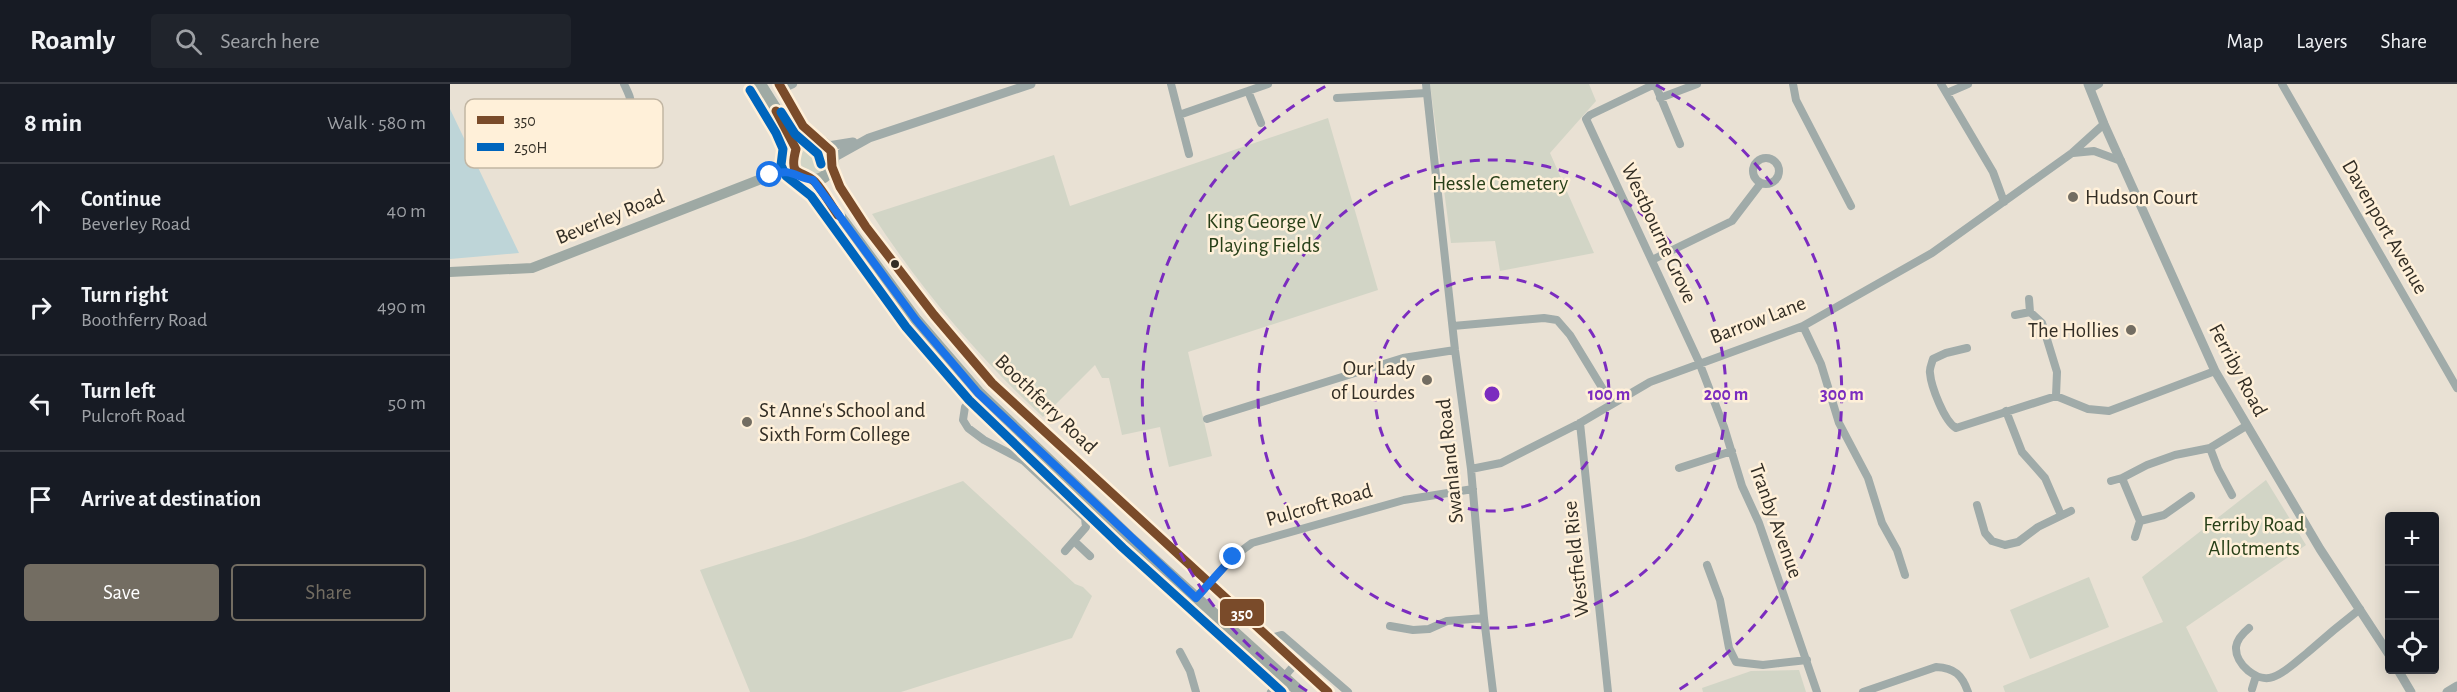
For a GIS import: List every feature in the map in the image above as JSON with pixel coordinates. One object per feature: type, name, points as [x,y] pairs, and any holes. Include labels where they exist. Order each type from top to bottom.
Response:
[{"type":"main road","points":[[760,84],[787,127],[798,173],[813,180],[825,176],[832,162],[823,143],[803,126],[784,86]]},
{"type":"main road","points":[[795,154],[806,141],[823,143]]},
{"type":"main road","name":"Beverley Road","points":[[779,172],[795,154]]},
{"type":"main road","name":"Boothferry Road","points":[[832,162],[840,187],[866,227],[934,315],[992,383],[1328,692]]},
{"type":"main road","name":"Beverley Road","points":[[450,272],[532,268],[779,172],[798,173]]},
{"type":"main road","name":"Boothferry Road","points":[[813,180],[916,320],[978,393],[1196,598],[1300,692]]},
{"type":"street","points":[[624,84],[631,99]]},
{"type":"street","points":[[823,143],[859,142],[1031,84]]},
{"type":"street","points":[[1171,84],[1189,154]]},
{"type":"street","points":[[1179,115],[1268,84]]},
{"type":"street","points":[[1655,84],[1680,144]]},
{"type":"street","name":"Westbourne Grove","points":[[1655,84],[1586,119],[1699,362]]},
{"type":"street","points":[[1660,98],[1697,84]]},
{"type":"street","points":[[1793,84],[1796,100],[1851,206]]},
{"type":"street","points":[[1941,84],[1988,164],[2004,202]]},
{"type":"street","points":[[1947,93],[1968,84]]},
{"type":"street","name":"Davenport Avenue","points":[[2282,84],[2457,388]]},
{"type":"street","name":"Ferriby Road","points":[[2092,86],[2104,124],[2215,371],[2320,549],[2385,648]]},
{"type":"street","points":[[1336,98],[1426,88]]},
{"type":"street","name":"Swanland Road","points":[[1426,88],[1455,350],[1471,469],[1493,692]]},
{"type":"street","points":[[1248,91],[1260,123]]},
{"type":"street","name":"Barrow Lane","points":[[1471,469],[1501,463],[1580,423],[1650,382],[1699,362],[1803,326],[1932,253],[2072,153],[2104,124]]},
{"type":"street","points":[[832,162],[859,142]]},
{"type":"street","points":[[2072,153],[2094,151],[2121,161]]},
{"type":"street","points":[[1652,260],[1732,221],[1761,183]]},
{"type":"street","points":[[2028,299],[2030,312],[2042,323],[2057,372],[2056,396]]},
{"type":"street","points":[[2015,315],[2030,312]]},
{"type":"street","points":[[1453,326],[1544,318],[1557,320],[1570,334],[1612,404]]},
{"type":"street","points":[[1803,326],[1821,364],[1839,423],[1868,478],[1882,524],[1897,550],[1905,575]]},
{"type":"street","points":[[1967,348],[1933,359],[1930,372],[1944,416],[1956,428],[2056,396],[2088,409],[2109,411],[2215,371]]},
{"type":"street","points":[[1207,419],[1403,358],[1455,350]]},
{"type":"street","name":"Tranby Avenue","points":[[1699,362],[1732,451],[1742,486],[1759,523],[1817,692]]},
{"type":"street","points":[[978,393],[965,406],[963,420],[968,428],[984,440],[1024,461],[1085,518],[1086,527],[1065,550]]},
{"type":"street","points":[[2006,411],[2022,452],[2045,478],[2061,515]]},
{"type":"street","name":"Westfield Rise","points":[[1580,423],[1608,692]]},
{"type":"street","points":[[2111,481],[2175,455],[2210,448],[2246,426]]},
{"type":"street","points":[[2210,448],[2232,495]]},
{"type":"street","points":[[1679,468],[1732,451]]},
{"type":"street","points":[[2121,478],[2140,521],[2135,537]]},
{"type":"street","name":"Pulcroft Road","points":[[1196,598],[1233,557],[1252,543],[1404,500],[1473,489]]},
{"type":"street","points":[[2140,521],[2164,515],[2191,495]]},
{"type":"street","points":[[1977,505],[1985,533],[1992,542],[2005,545],[2018,542],[2038,527],[2071,511]]},
{"type":"street","points":[[1074,542],[1090,556]]},
{"type":"street","points":[[1707,566],[1720,600],[1729,648],[1736,662],[1762,665],[1807,660]]},
{"type":"street","points":[[2249,628],[2241,634],[2236,645],[2239,658],[2256,676],[2265,679],[2276,676],[2360,609]]},
{"type":"street","points":[[1390,626],[1413,630],[1429,629],[1448,621],[1484,618]]},
{"type":"street","name":"Boothferry Road","points":[[1270,638],[1282,635],[1348,692]]},
{"type":"street","points":[[2226,646],[2236,645]]},
{"type":"street","points":[[1180,652],[1190,671],[1196,692]]},
{"type":"street","points":[[1272,692],[1296,663]]},
{"type":"street","points":[[1863,692],[1936,667],[1956,672],[1964,681],[1968,692]]},
{"type":"street","points":[[2401,674],[2411,692]]},
{"type":"street","points":[[2252,688],[2256,676]]},
{"type":"street","points":[[2447,692],[2457,686]]},
{"type":"green space","name":"Hessle Cemetery","points":[[1430,84],[1589,84],[1596,101],[1550,153],[1594,253],[1500,271],[1495,241],[1451,243]]},
{"type":"green space","name":"King George V Playing Fields","points":[[1328,118],[1378,290],[1188,352],[1212,456],[1169,467],[1160,427],[1122,435],[1109,378],[1102,378],[1095,365],[1043,417],[951,321],[890,242],[872,214],[1054,155],[1070,206]]},
{"type":"green space","points":[[814,146],[824,150],[828,160],[824,170],[814,174],[804,170],[800,160],[804,150]]},
{"type":"green space","name":"Ferriby Road Allotments","points":[[2266,480],[2306,545],[2186,627],[2218,692],[2005,692],[2003,686],[2163,622],[2142,577]]},
{"type":"green space","points":[[963,481],[1075,584],[1083,587],[1092,596],[1072,638],[901,692],[750,692],[700,570],[804,538]]},
{"type":"green space","points":[[2089,577],[2109,627],[2030,659],[2010,610]]},
{"type":"green space","points":[[1799,670],[1806,692],[1703,692],[1702,688],[1751,671]]},
{"type":"water","points":[[450,109],[465,140],[465,168],[478,168],[519,253],[450,259]]},
{"type":"transit line","name":"350","points":[[779,84],[803,126],[831,151],[832,167],[840,187],[866,227],[934,315],[992,383],[1328,692]]},
{"type":"transit line","name":"250H","points":[[750,90],[783,149],[781,165],[786,176],[811,196],[906,327],[969,400],[1123,548],[1282,692]]},
{"type":"transit line","name":"350","points":[[776,111],[796,149],[795,169],[815,182],[838,215]]},
{"type":"transit line","name":"250H","points":[[781,112],[795,134],[818,154],[821,164]]},
{"type":"place","name":"Hudson Court","points":[[2073,197]]},
{"type":"place","name":"The Hollies","points":[[2131,330]]},
{"type":"place","name":"Our Lady of Lourdes","points":[[1427,380]]},
{"type":"place","name":"St Anne's School and Sixth Form College","points":[[747,422]]},
{"type":"route","points":[[770,175],[779,172],[798,173],[813,180],[916,320],[978,393],[1196,598],[1233,557]]}]
